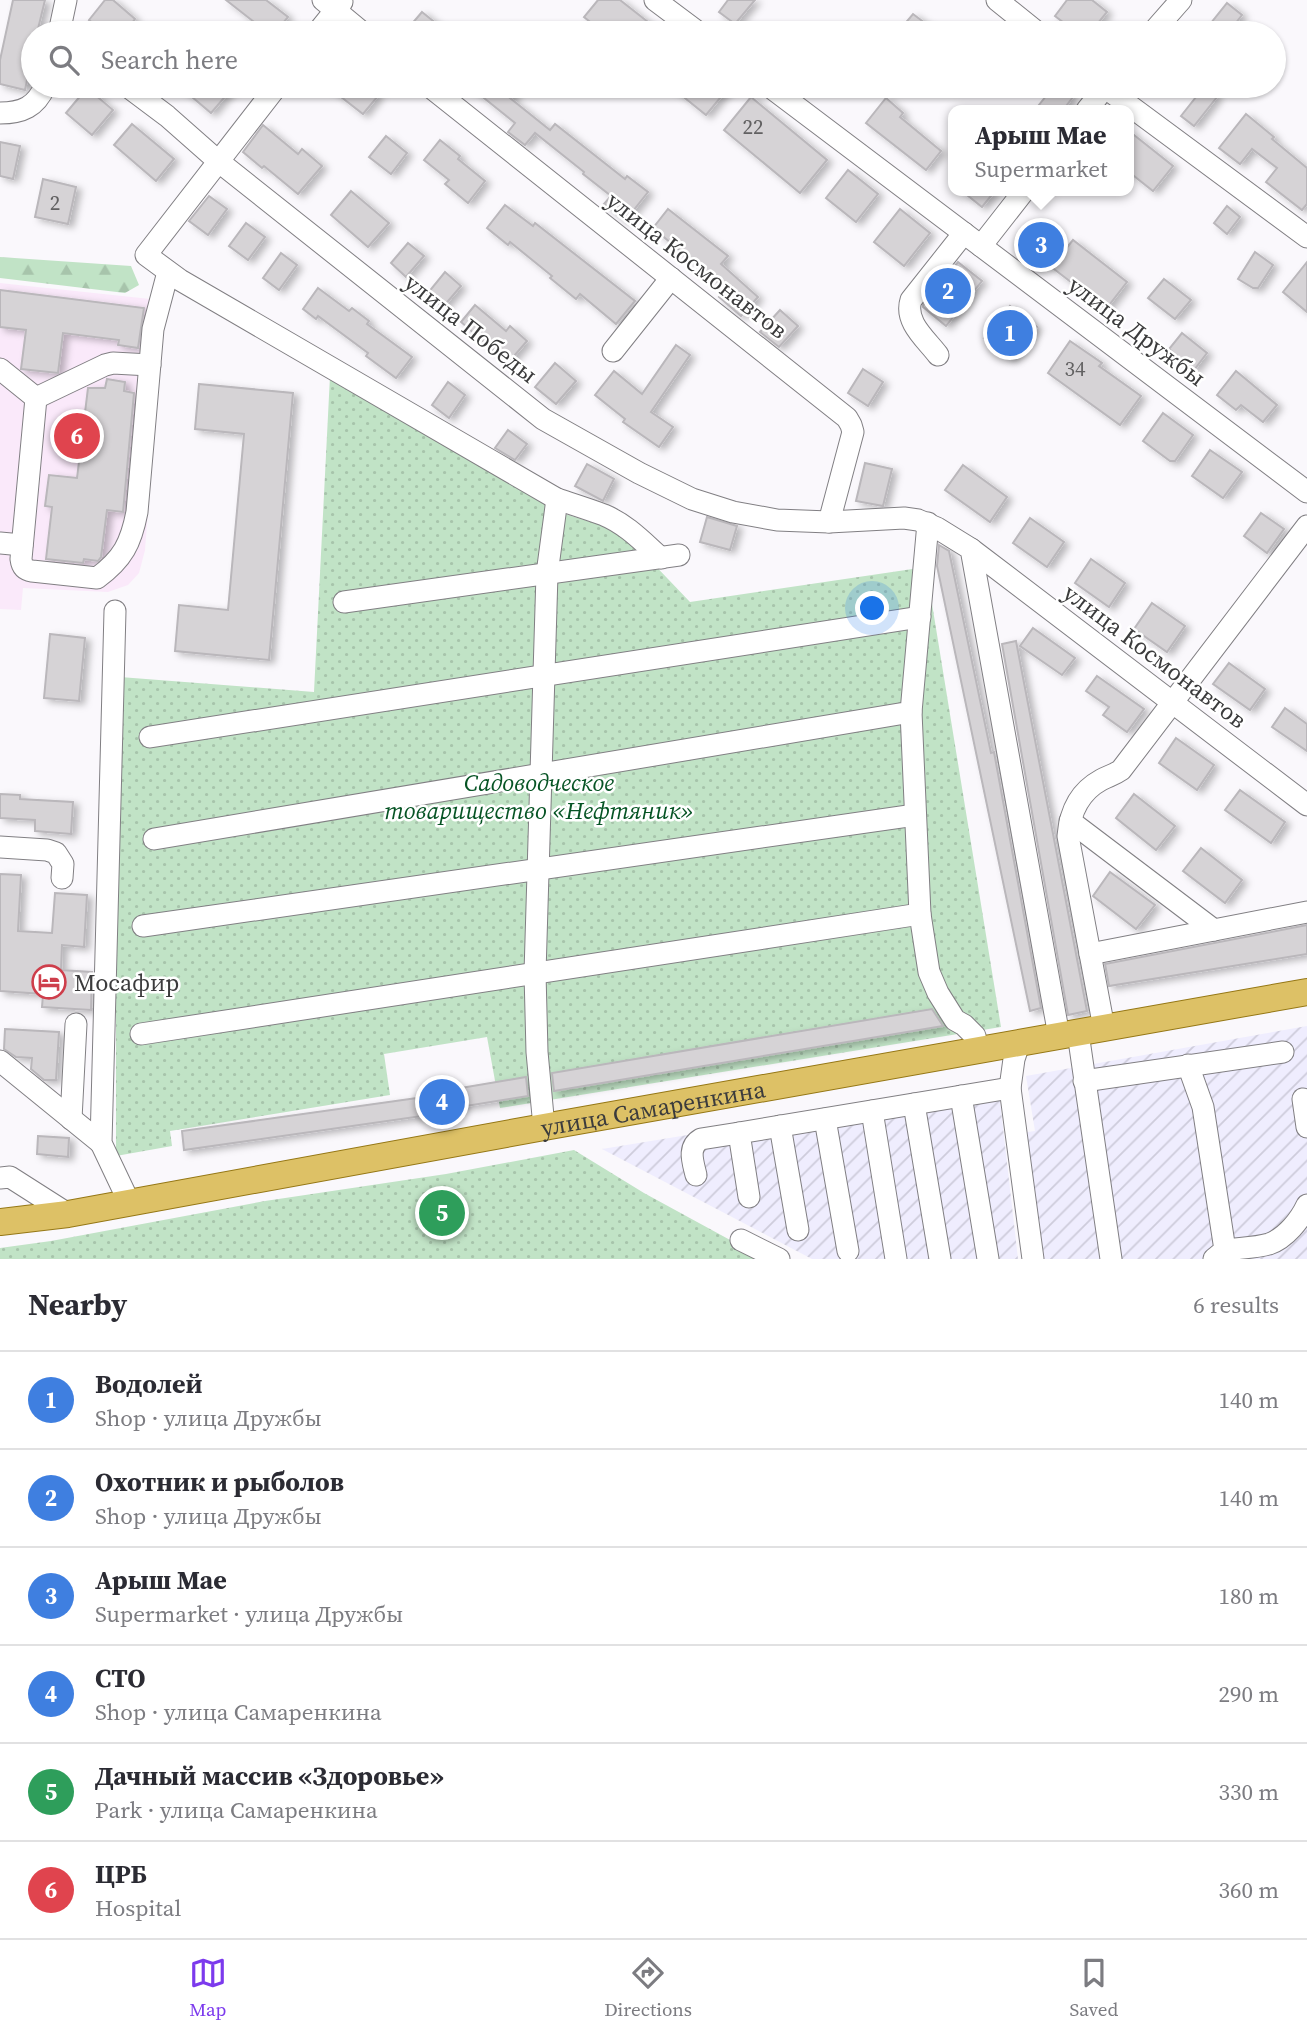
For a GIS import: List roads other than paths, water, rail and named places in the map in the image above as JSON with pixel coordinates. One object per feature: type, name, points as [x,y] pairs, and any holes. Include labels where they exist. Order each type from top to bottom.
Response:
[{"type":"main road","name":"улица Самаренкина","points":[[0,1223],[68,1214],[1307,992]]},
{"type":"street","points":[[62,21],[66,0]]},
{"type":"street","points":[[655,0],[683,21]]},
{"type":"street","points":[[997,0],[1023,21]]},
{"type":"street","points":[[1163,21],[1181,0]]},
{"type":"street","points":[[324,21],[333,4],[351,21]]},
{"type":"street","points":[[0,113],[21,111],[38,98]]},
{"type":"street","name":"улица Победы","points":[[143,98],[218,161],[543,419],[639,473],[692,499],[733,512],[778,520],[829,522],[904,518],[928,523]]},
{"type":"street","points":[[268,98],[146,255],[168,272],[236,313],[557,499],[605,516],[670,557],[344,602]]},
{"type":"street","name":"улица Космонавтов","points":[[444,98],[847,418],[853,432],[829,522]]},
{"type":"street","name":"улица Дружбы","points":[[785,98],[1307,492]]},
{"type":"street","points":[[1134,108],[1307,237]]},
{"type":"street","points":[[938,355],[911,320],[911,300],[1019,196]]},
{"type":"street","points":[[36,398],[22,566],[26,570],[97,578],[123,554],[132,535],[137,512],[155,320],[168,272]]},
{"type":"street","points":[[613,351],[671,278]]},
{"type":"street","points":[[36,398],[104,365],[150,365]]},
{"type":"street","points":[[0,369],[36,398]]},
{"type":"street","points":[[544,1127],[537,1052],[535,973],[547,574],[557,499]]},
{"type":"street","points":[[928,523],[911,712],[920,914],[929,972],[955,1020],[975,1036],[978,1051]]},
{"type":"street","name":"улица Космонавтов","points":[[928,523],[971,550],[1307,804]]},
{"type":"street","points":[[1104,1028],[1068,836],[1075,806],[1081,796],[1121,769],[1307,526]]},
{"type":"street","points":[[0,543],[22,545]]},
{"type":"street","points":[[971,550],[1068,1035],[1084,1081],[1111,1259]]},
{"type":"street","points":[[101,1143],[115,611]]},
{"type":"street","points":[[150,737],[920,617]]},
{"type":"street","points":[[154,839],[911,712]]},
{"type":"street","points":[[143,926],[915,815]]},
{"type":"street","points":[[1070,821],[1214,930]]},
{"type":"street","points":[[0,847],[56,853],[63,864],[62,878]]},
{"type":"street","points":[[1090,954],[1307,912]]},
{"type":"street","points":[[141,1034],[920,914]]},
{"type":"street","points":[[71,1119],[76,1024]]},
{"type":"street","points":[[1018,1044],[1010,1088],[1033,1259]]},
{"type":"street","points":[[1084,1081],[1283,1052]]},
{"type":"street","points":[[0,1061],[101,1143],[129,1202]]},
{"type":"street","points":[[1188,1065],[1205,1116],[1219,1255],[1269,1244],[1285,1235],[1302,1216],[1307,1205]]},
{"type":"street","points":[[696,1175],[692,1151],[696,1142],[701,1139],[1010,1088]]},
{"type":"street","points":[[961,1097],[988,1259]]},
{"type":"street","points":[[1303,1099],[1307,1127]]},
{"type":"street","points":[[914,1104],[940,1259]]},
{"type":"street","points":[[872,1111],[896,1259]]},
{"type":"street","points":[[825,1119],[848,1251]]},
{"type":"street","points":[[780,1126],[798,1230]]},
{"type":"street","points":[[738,1133],[749,1197]]},
{"type":"street","points":[[0,1178],[10,1177],[68,1214]]},
{"type":"street","points":[[741,1240],[779,1259]]},
{"type":"place","name":"Арыш Мае","points":[[1041,245]]},
{"type":"place","name":"Охотник и рыболов","points":[[948,291]]},
{"type":"place","name":"Водолей","points":[[1010,333]]},
{"type":"place","name":"ЦРБ","points":[[77,436]]},
{"type":"place","name":"Мосафир","points":[[49,982]]},
{"type":"place","name":"СТО","points":[[442,1102]]},
{"type":"place","name":"Дачный массив «Здоровье»","points":[[442,1213]]},
{"type":"park label","name":"Садоводческое товарищество «Нефтяник»","points":[[539,796]]}]
